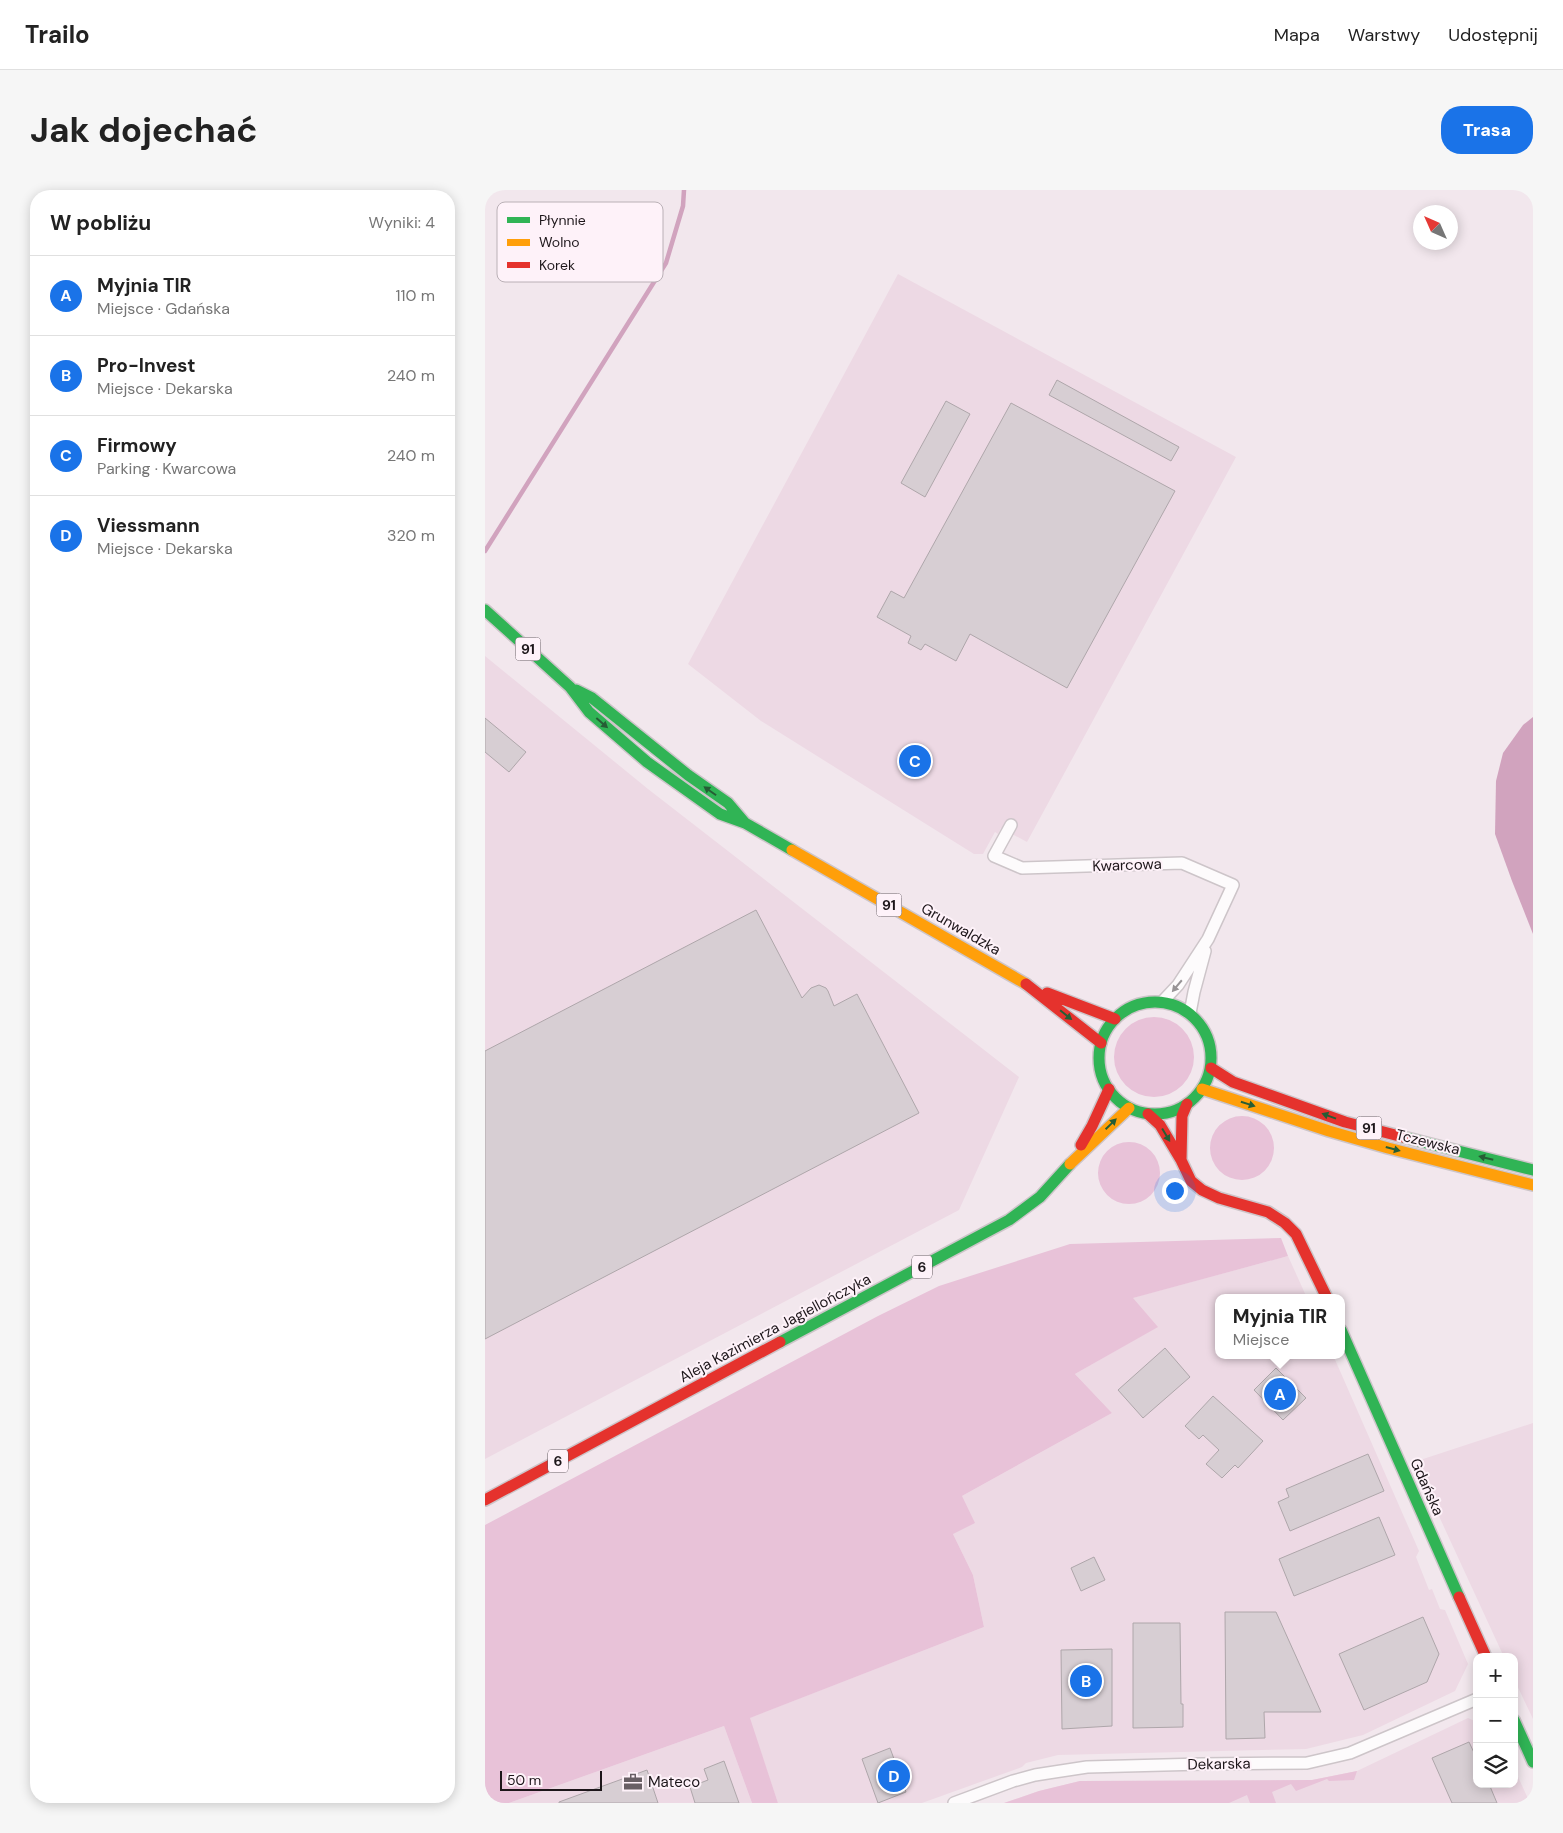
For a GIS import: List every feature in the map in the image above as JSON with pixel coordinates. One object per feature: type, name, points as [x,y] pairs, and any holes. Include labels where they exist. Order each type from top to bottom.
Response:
[{"type":"main road","name":"Grunwaldzka","points":[[485,610],[570,687],[592,698],[688,775],[728,804],[745,823],[1031,987],[1101,1043]]},
{"type":"main road","name":"Grunwaldzka","points":[[1031,987],[1115,1019]]},
{"type":"main road","points":[[1149,1002],[1162,1002],[1177,1006],[1190,1013],[1201,1024],[1208,1038],[1211,1053],[1211,1068],[1202,1089],[1187,1104],[1168,1113],[1148,1114],[1129,1108],[1118,1100],[1101,1075],[1099,1059],[1101,1043],[1106,1030],[1115,1019],[1125,1010],[1149,1002]]},
{"type":"main road","name":"Tczewska","points":[[1211,1068],[1233,1082],[1345,1122],[1533,1170]]},
{"type":"main road","name":"Aleja Kazimierza Jagiellończyka","points":[[1068,1166],[1092,1126],[1109,1089]]},
{"type":"main road","name":"Tczewska","points":[[1202,1089],[1329,1131],[1388,1148],[1533,1184]]},
{"type":"main road","points":[[1181,1160],[1182,1116],[1187,1104]]},
{"type":"main road","name":"Aleja Kazimierza Jagiellończyka","points":[[485,1500],[1009,1220],[1040,1197],[1068,1166],[1129,1108]]},
{"type":"main road","points":[[1148,1114],[1160,1125],[1191,1181],[1201,1190],[1219,1198],[1269,1212],[1285,1223],[1299,1240],[1325,1294]]},
{"type":"main road","name":"Gdańska","points":[[1345,1339],[1484,1653]]},
{"type":"main road","points":[[1518,1729],[1533,1762]]},
{"type":"street","name":"Kwarcowa","points":[[1011,825],[994,856],[1022,868],[1182,863],[1233,885],[1208,940],[1179,985],[1162,1002]]},
{"type":"street","name":"Kwarcowa","points":[[1190,1013],[1208,940]]},
{"type":"street","name":"Dekarska","points":[[954,1803],[1013,1781],[1035,1775],[1087,1768],[1193,1764],[1307,1763],[1350,1753],[1473,1701]]},
{"type":"shaded area","points":[[898,274],[1236,457],[1027,842],[1001,828],[998,834],[995,832],[983,854],[974,854],[761,721],[688,664]]},
{"type":"shaded area","points":[[485,656],[648,789],[1019,1077],[959,1210],[485,1459]]},
{"type":"shaded area","points":[[1533,717],[1533,934],[1495,834],[1496,781],[1503,753],[1523,725]]},
{"type":"shaded area","points":[[1154,1017],[1169,1020],[1182,1029],[1191,1042],[1194,1057],[1191,1072],[1182,1085],[1169,1094],[1154,1097],[1139,1094],[1126,1085],[1117,1072],[1114,1057],[1117,1042],[1126,1029],[1139,1020]]},
{"type":"shaded area","points":[[1242,1116],[1254,1119],[1265,1125],[1271,1136],[1274,1148],[1271,1160],[1265,1171],[1254,1177],[1242,1180],[1230,1177],[1219,1171],[1213,1160],[1210,1148],[1213,1136],[1219,1125],[1230,1119]]},
{"type":"shaded area","points":[[1123,1142],[1135,1142],[1151,1151],[1158,1161],[1160,1173],[1158,1185],[1151,1195],[1135,1204],[1123,1204],[1112,1199],[1103,1190],[1098,1179],[1098,1167],[1103,1156],[1112,1147]]},
{"type":"shaded area","points":[[1281,1238],[1288,1256],[1133,1298],[1158,1327],[1075,1374],[1112,1413],[962,1496],[975,1523],[953,1534],[973,1575],[984,1627],[750,1718],[778,1803],[752,1803],[724,1726],[509,1803],[491,1803],[485,1786],[485,1525],[878,1316],[939,1286],[1070,1244]]},
{"type":"shaded area","points":[[1288,1256],[1305,1294],[1215,1294],[1215,1359],[1335,1359],[1419,1551],[1416,1557],[1429,1590],[1432,1589],[1440,1609],[1445,1610],[1468,1664],[1455,1691],[1363,1735],[1306,1749],[1058,1755],[1026,1763],[1022,1767],[922,1803],[778,1803],[749,1718],[984,1627],[973,1575],[953,1534],[962,1496],[1112,1413],[1075,1374],[1157,1327],[1132,1298]]},
{"type":"shaded area","points":[[1533,1423],[1533,1719],[1518,1687],[1518,1653],[1502,1653],[1414,1462]]},
{"type":"shaded area","points":[[1468,1718],[1473,1720],[1473,1788],[1518,1788],[1518,1777],[1530,1803],[1004,1803],[1039,1791],[1080,1781],[1312,1780],[1357,1771]]},
{"type":"shaded area","points":[[724,1726],[752,1803],[509,1803]]},
{"type":"shaded area","points":[[1357,1771],[1354,1780],[1329,1781],[1327,1779],[1296,1791],[1291,1784],[1272,1792],[1276,1803],[1250,1803],[1247,1795],[1229,1803],[1004,1803],[1039,1791],[1080,1781],[1312,1780]]},
{"type":"building","points":[[1057,380],[1179,447],[1171,461],[1049,395]]},
{"type":"building","points":[[946,401],[970,414],[925,497],[901,483]]},
{"type":"building","points":[[1011,403],[1175,491],[1067,688],[970,634],[956,661],[925,644],[921,650],[908,643],[911,636],[877,617],[891,591],[904,598]]},
{"type":"building","points":[[485,718],[526,752],[509,772],[485,752]]},
{"type":"building","points":[[756,910],[802,998],[811,988],[819,985],[826,988],[834,1006],[857,994],[919,1113],[485,1339],[485,1051]]},
{"type":"building","points":[[1165,1348],[1190,1377],[1143,1418],[1118,1390]]},
{"type":"building","points":[[1276,1368],[1306,1398],[1283,1420],[1254,1390]]},
{"type":"building","points":[[1213,1396],[1263,1441],[1238,1468],[1235,1465],[1222,1478],[1206,1464],[1219,1450],[1203,1435],[1199,1439],[1185,1426]]},
{"type":"building","points":[[1368,1454],[1384,1491],[1290,1531],[1278,1502],[1289,1497],[1286,1489]]},
{"type":"building","points":[[1379,1517],[1395,1555],[1294,1596],[1279,1559]]},
{"type":"building","points":[[1094,1557],[1105,1580],[1081,1591],[1071,1568]]},
{"type":"building","points":[[1225,1612],[1276,1612],[1321,1712],[1264,1712],[1265,1738],[1226,1739]]},
{"type":"building","points":[[1423,1617],[1439,1654],[1427,1682],[1364,1710],[1339,1654]]},
{"type":"building","points":[[1133,1623],[1180,1623],[1183,1727],[1133,1728]]},
{"type":"building","points":[[1112,1649],[1112,1726],[1062,1729],[1061,1650]]},
{"type":"building","points":[[1469,1742],[1473,1750],[1473,1788],[1491,1788],[1497,1803],[1452,1803],[1432,1758]]},
{"type":"building","points":[[890,1748],[906,1792],[878,1803],[862,1759]]},
{"type":"building","points":[[724,1761],[739,1803],[695,1803],[690,1787],[708,1780],[704,1769]]},
{"type":"building","name":"Mateco","points":[[647,1770],[658,1803],[559,1803],[559,1802]]},
{"type":"waterway","points":[[663,268],[683,206],[684,190]]},
{"type":"waterway","points":[[485,551],[654,282]]},
{"type":"traffic: fast","points":[[485,610],[570,687],[589,712],[647,762],[720,814],[745,823],[792,850]]},
{"type":"traffic: fast","points":[[576,690],[592,698],[688,775],[728,803],[745,823]]},
{"type":"traffic: fast","points":[[1155,1002],[1176,1006],[1195,1018],[1207,1037],[1211,1058],[1207,1079],[1195,1098],[1176,1110],[1155,1114],[1134,1110],[1115,1098],[1103,1079],[1099,1058],[1103,1037],[1115,1018],[1134,1006],[1155,1002]]},
{"type":"traffic: fast","points":[[1403,1137],[1533,1170]]},
{"type":"traffic: fast","points":[[780,1342],[1009,1220],[1040,1197],[1070,1164]]},
{"type":"traffic: fast","points":[[1345,1339],[1459,1597]]},
{"type":"traffic: fast","points":[[1518,1729],[1533,1762]]},
{"type":"traffic: slow","points":[[792,850],[1026,984]]},
{"type":"traffic: slow","points":[[1202,1089],[1329,1131],[1533,1185]]},
{"type":"traffic: slow","points":[[1070,1164],[1129,1108]]},
{"type":"traffic: jam","points":[[1026,984],[1101,1043]]},
{"type":"traffic: jam","points":[[1047,993],[1115,1019]]},
{"type":"traffic: jam","points":[[1211,1068],[1233,1082],[1345,1122],[1403,1137]]},
{"type":"traffic: jam","points":[[1081,1145],[1109,1089]]},
{"type":"traffic: jam","points":[[1181,1160],[1182,1116],[1187,1104]]},
{"type":"traffic: jam","points":[[1148,1114],[1160,1125],[1191,1181],[1202,1190],[1219,1198],[1268,1212],[1285,1223],[1296,1234],[1325,1294]]},
{"type":"traffic: jam","points":[[485,1500],[780,1342]]},
{"type":"traffic: jam","points":[[1459,1597],[1484,1653]]},
{"type":"place","name":"Firmowy","points":[[915,761]]},
{"type":"place","name":"Myjnia TIR","points":[[1280,1394]]},
{"type":"place","name":"Pro-Invest","points":[[1086,1681]]},
{"type":"place","name":"Viessmann","points":[[894,1776]]},
{"type":"place","name":"Mateco","points":[[633,1782]]}]
